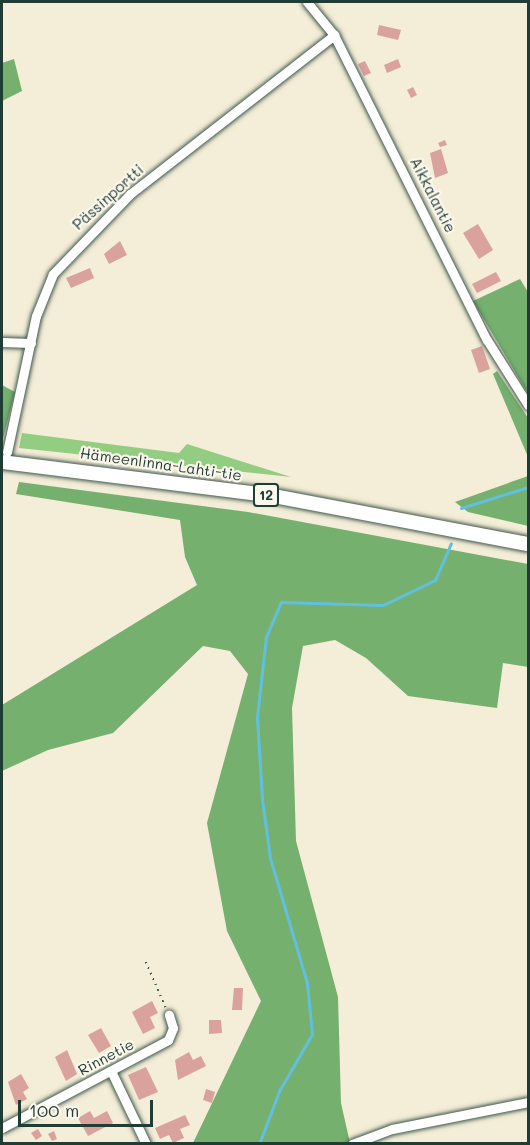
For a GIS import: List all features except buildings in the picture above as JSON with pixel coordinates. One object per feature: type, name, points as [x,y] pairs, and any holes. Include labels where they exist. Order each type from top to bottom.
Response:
[{"type":"highway","name":"Hämeenlinna-Lahti-tie","points":[[4,457],[268,495],[528,544]]},
{"type":"street","name":"Aikkalantie","points":[[307,2],[334,35],[488,340],[528,405]]},
{"type":"street","name":"Pässinportti","points":[[4,457],[30,343],[53,274],[88,232],[334,35]]},
{"type":"street","points":[[2,342],[30,343]]},
{"type":"street","name":"Rinnetie","points":[[2,1128],[168,1040],[173,1028],[169,1015]]},
{"type":"street","points":[[111,1071],[146,1143]]},
{"type":"street","points":[[352,1143],[392,1128],[528,1102]]},
{"type":"path","points":[[146,962],[169,1015]]},
{"type":"green space","points":[[14,59],[22,91],[2,101],[2,63]]},
{"type":"green space","points":[[520,279],[528,292],[527,392],[473,301]]},
{"type":"green space","points":[[497,371],[528,418],[528,457],[493,374]]},
{"type":"green space","points":[[2,385],[15,392],[2,442]]},
{"type":"green space","points":[[22,433],[179,453],[187,444],[291,477],[19,448]]},
{"type":"green space","points":[[528,476],[528,526],[468,512],[455,502]]},
{"type":"green space","points":[[19,482],[248,512],[528,564],[528,667],[503,663],[497,708],[408,696],[366,658],[335,640],[303,646],[292,708],[296,841],[338,997],[341,1103],[350,1143],[193,1143],[261,1001],[227,931],[207,823],[248,674],[230,651],[203,646],[113,733],[48,750],[2,771],[2,705],[197,585],[185,557],[180,520],[16,494]]},
{"type":"waterway","points":[[461,508],[528,487]]},
{"type":"waterway","points":[[259,1144],[279,1091],[312,1034],[307,983],[270,858],[262,799],[257,717],[266,637],[281,602],[383,605],[435,580],[451,543]]}]
